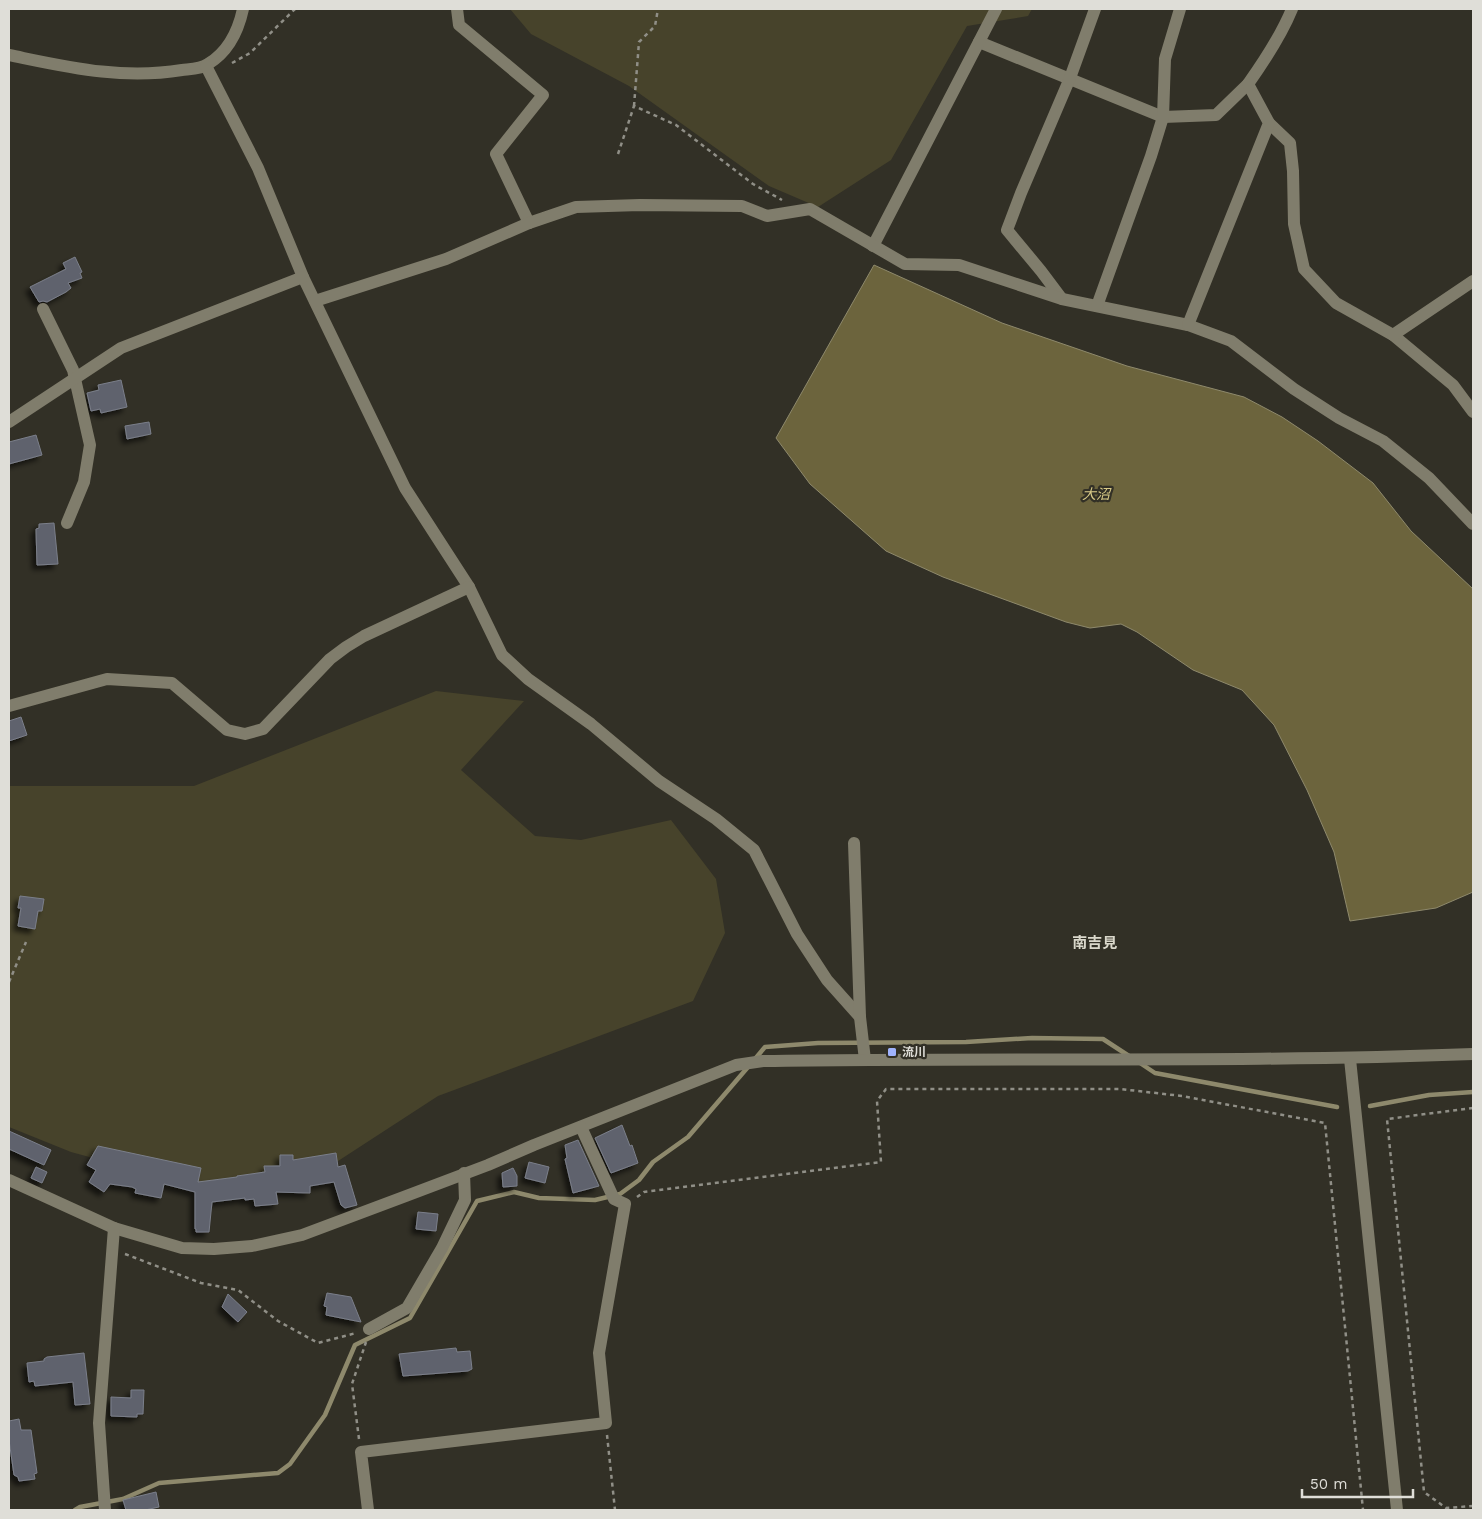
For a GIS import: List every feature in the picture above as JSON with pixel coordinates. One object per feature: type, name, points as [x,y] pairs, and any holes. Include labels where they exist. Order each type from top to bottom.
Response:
[{"type":"street","points":[[9,55],[91,71],[125,74],[161,73],[206,66],[224,52],[238,30],[243,9]]},
{"type":"street","points":[[457,9],[459,25],[543,95],[496,154],[529,223]]},
{"type":"street","points":[[873,246],[996,9]]},
{"type":"street","points":[[1062,299],[1007,230],[1021,192],[1070,78],[1095,9]]},
{"type":"street","points":[[1097,306],[1151,156],[1163,117],[1165,59],[1180,9]]},
{"type":"street","points":[[979,42],[1163,117],[1216,115],[1248,84],[1284,28],[1292,9]]},
{"type":"street","points":[[206,66],[258,168],[303,278],[404,488],[469,587],[502,655],[528,679],[591,724],[659,781],[716,819],[754,850],[798,934],[827,980],[860,1017]]},
{"type":"street","points":[[1248,84],[1269,122],[1290,143],[1293,171],[1294,224],[1304,269],[1336,302],[1393,335],[1453,384],[1473,412]]},
{"type":"street","points":[[1188,325],[1269,122]]},
{"type":"street","points":[[315,301],[446,259],[529,223],[576,207],[640,204],[742,206],[767,216],[810,209],[905,264],[959,265],[1062,299],[1188,325],[1231,341],[1294,390],[1339,418],[1384,441],[1428,478],[1473,524]]},
{"type":"street","points":[[9,422],[121,348],[303,278]]},
{"type":"street","points":[[1393,335],[1473,280]]},
{"type":"street","points":[[43,309],[74,370],[90,445],[84,482],[68,522]]},
{"type":"street","points":[[9,706],[107,680],[172,683],[228,730],[245,734],[262,729],[330,659],[346,647],[364,636],[469,587]]},
{"type":"street","points":[[854,844],[860,1017],[865,1060]]},
{"type":"street","points":[[9,1180],[114,1228],[182,1248],[214,1249],[252,1246],[302,1235],[488,1165],[736,1066],[763,1061],[1350,1059],[1473,1054]]},
{"type":"street","points":[[1350,1059],[1397,1510]]},
{"type":"street","points":[[368,1510],[361,1452],[606,1423],[599,1353],[625,1204],[614,1199],[581,1127]]},
{"type":"street","points":[[370,1329],[407,1308],[442,1248],[465,1200],[464,1173]]},
{"type":"street","points":[[105,1510],[99,1423],[114,1228]]},
{"type":"path","points":[[230,64],[250,53],[295,9]]},
{"type":"path","points":[[618,154],[634,106],[639,42],[655,26],[658,9]]},
{"type":"path","points":[[634,106],[676,125],[753,184],[802,210]]},
{"type":"path","points":[[9,982],[26,942]]},
{"type":"path","points":[[625,1204],[644,1192],[881,1162],[877,1101],[886,1089],[1120,1089],[1182,1096],[1325,1123],[1363,1510]]},
{"type":"path","points":[[1473,1108],[1387,1119],[1424,1492],[1446,1508],[1473,1506]]},
{"type":"path","points":[[112,1249],[201,1283],[238,1290],[278,1321],[318,1343],[370,1329]]},
{"type":"path","points":[[361,1452],[352,1384],[370,1329]]},
{"type":"path","points":[[606,1423],[615,1510]]},
{"type":"shaded area","points":[[510,9],[1032,9],[1028,16],[967,26],[891,160],[818,207],[769,186],[629,86],[531,34]]},
{"type":"shaded area","points":[[436,691],[524,701],[461,770],[535,836],[581,840],[671,820],[716,879],[725,933],[693,1001],[438,1096],[315,1176],[207,1189],[71,1152],[9,1127],[9,786],[194,786]]},
{"type":"water","name":"大沼","points":[[874,265],[1002,323],[1127,366],[1244,397],[1282,417],[1318,441],[1373,483],[1411,531],[1473,589],[1473,892],[1436,908],[1350,921],[1334,852],[1307,790],[1274,725],[1242,690],[1193,670],[1137,632],[1121,624],[1090,628],[1066,622],[943,577],[886,551],[810,484],[776,438]]},
{"type":"building","points":[[75,257],[82,272],[80,273],[82,278],[68,283],[71,288],[66,292],[47,302],[39,302],[30,287],[66,269],[63,263]]},
{"type":"building","points":[[121,380],[127,407],[101,413],[100,409],[91,411],[87,393],[99,390],[98,385]]},
{"type":"building","points":[[149,422],[151,434],[127,439],[125,426]]},
{"type":"building","points":[[36,435],[42,455],[9,464],[9,442]]},
{"type":"building","points":[[54,523],[58,564],[37,565],[36,529],[39,528],[39,524]]},
{"type":"building","points":[[21,717],[27,735],[9,741],[9,721]]},
{"type":"building","points":[[20,896],[44,899],[42,911],[38,911],[35,929],[18,926],[21,908],[18,908]]},
{"type":"building","points":[[622,1125],[638,1163],[611,1173],[595,1138]]},
{"type":"building","points":[[9,1131],[51,1150],[44,1165],[9,1149]]},
{"type":"building","points":[[578,1140],[599,1186],[573,1193],[565,1159],[567,1158],[565,1145]]},
{"type":"building","points":[[98,1146],[201,1168],[198,1182],[265,1172],[264,1166],[280,1166],[280,1155],[293,1155],[293,1160],[336,1153],[338,1167],[345,1165],[357,1205],[345,1208],[341,1205],[334,1182],[310,1186],[310,1193],[276,1192],[278,1204],[255,1206],[254,1199],[245,1200],[245,1198],[212,1202],[209,1232],[196,1232],[195,1192],[164,1184],[161,1198],[135,1193],[136,1189],[132,1187],[110,1184],[104,1192],[89,1182],[96,1170],[87,1165]]},
{"type":"building","points":[[529,1162],[549,1167],[545,1183],[525,1178]]},
{"type":"building","points":[[36,1167],[47,1172],[42,1183],[31,1178]]},
{"type":"building","points":[[513,1168],[517,1176],[517,1186],[503,1187],[502,1173]]},
{"type":"building","points":[[418,1212],[438,1214],[436,1231],[416,1229]]},
{"type":"building","points":[[327,1293],[351,1297],[361,1322],[326,1315],[327,1307],[324,1306]]},
{"type":"building","points":[[228,1294],[247,1312],[238,1322],[222,1307]]},
{"type":"building","points":[[456,1348],[457,1352],[470,1351],[472,1369],[468,1371],[403,1376],[399,1354]]},
{"type":"building","points":[[84,1353],[90,1404],[75,1405],[73,1382],[35,1386],[34,1381],[29,1382],[27,1363],[44,1361],[47,1357]]},
{"type":"building","points":[[131,1390],[144,1390],[143,1414],[137,1414],[137,1417],[111,1416],[111,1397],[131,1398]]},
{"type":"building","points":[[19,1419],[21,1430],[31,1430],[37,1473],[34,1474],[35,1479],[19,1481],[18,1477],[14,1475],[9,1440],[9,1421]]},
{"type":"building","points":[[156,1492],[159,1507],[145,1510],[126,1510],[123,1500]]},
{"type":"waterway","points":[[755,1059],[765,1047],[818,1043],[966,1042],[1032,1038],[1103,1039],[1129,1056]]},
{"type":"waterway","points":[[1140,1063],[1155,1073],[1337,1107]]},
{"type":"waterway","points":[[75,1510],[80,1507],[123,1499],[159,1483],[278,1473],[290,1464],[325,1415],[355,1345],[410,1318],[477,1201],[514,1192],[539,1198],[595,1200],[620,1194],[639,1180],[653,1162],[688,1137],[748,1067]]},
{"type":"waterway","points":[[1370,1106],[1429,1095],[1473,1092]]},
{"type":"place","name":"流川","points":[[892,1052]]},
{"type":"district","name":"南吉見","points":[[1095,943]]}]
